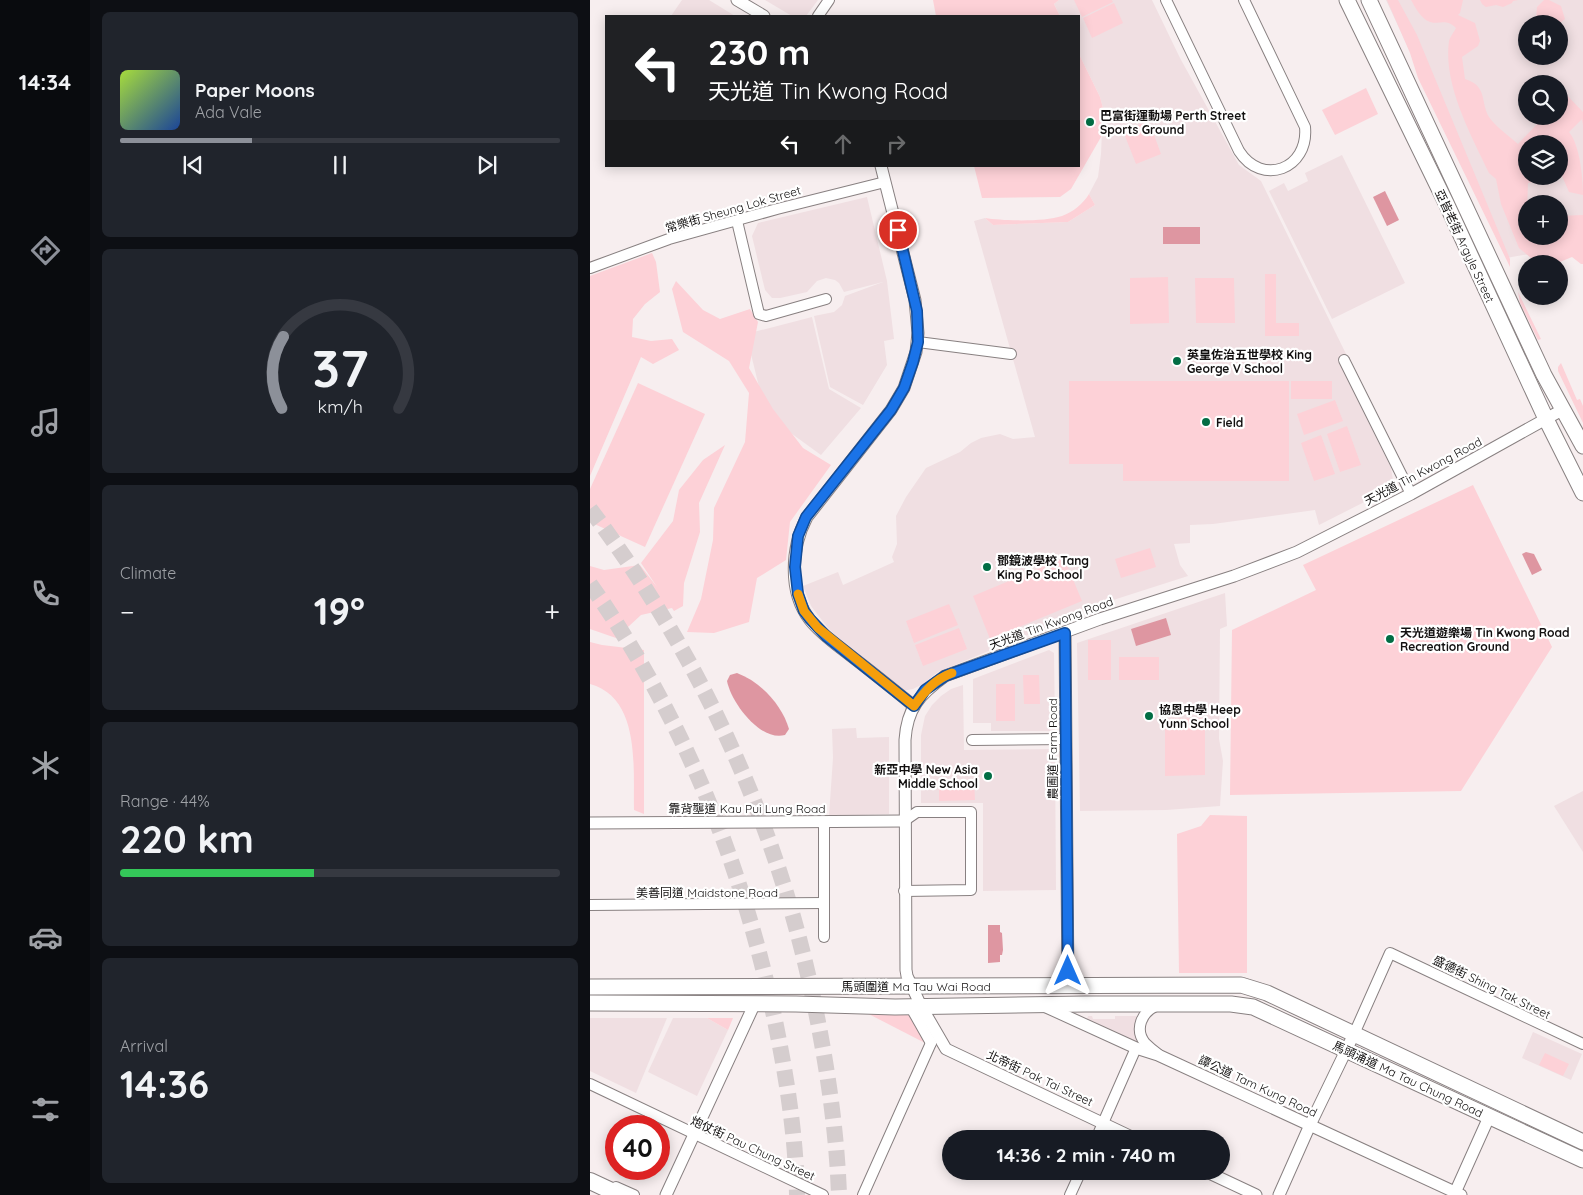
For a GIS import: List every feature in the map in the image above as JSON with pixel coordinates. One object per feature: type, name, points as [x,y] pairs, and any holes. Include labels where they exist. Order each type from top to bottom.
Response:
[{"type":"highway","points":[[590,1181],[620,1195]]},
{"type":"main road","name":"亞皆老街 Argyle Street","points":[[1347,0],[1447,205],[1546,419],[1583,493]]},
{"type":"main road","name":"亞皆老街 Argyle Street","points":[[1369,0],[1511,304],[1562,410],[1583,446]]},
{"type":"main road","name":"馬頭圍道 Ma Tau Wai Road","points":[[590,986],[908,983],[1241,985]]},
{"type":"main road","name":"馬頭涌道 Ma Tau Chung Road","points":[[1241,985],[1266,993],[1583,1142]]},
{"type":"main road","name":"馬頭圍道 Ma Tau Wai Road","points":[[590,1003],[755,1003],[915,1006],[1231,1004]]},
{"type":"main road","name":"馬頭涌道 Ma Tau Chung Road","points":[[1231,1004],[1253,1007],[1583,1160]]},
{"type":"street","points":[[737,0],[762,15]]},
{"type":"street","points":[[819,15],[829,0]]},
{"type":"street","points":[[1166,0],[1239,151],[1249,164],[1257,168],[1274,170],[1290,164],[1302,152],[1306,136],[1305,127],[1244,0]]},
{"type":"street","points":[[881,167],[915,300],[918,342],[909,376],[898,400],[806,517],[797,542],[795,567],[798,594],[804,611],[810,619],[826,636],[914,706]]},
{"type":"street","name":"常樂街 Sheung Lok Street","points":[[590,268],[669,240],[777,209],[885,182]]},
{"type":"street","points":[[737,221],[759,314],[766,316],[826,299]]},
{"type":"street","points":[[918,342],[1011,354]]},
{"type":"street","points":[[1344,360],[1411,494]]},
{"type":"street","name":"天光道 Tin Kwong Road","points":[[946,1049],[915,1006],[908,983],[904,891],[906,725],[914,706],[925,690],[945,676],[1100,619],[1281,559],[1411,494],[1562,410]]},
{"type":"street","name":"農圃道 Farm Road","points":[[1065,633],[1068,985]]},
{"type":"street","points":[[972,740],[1066,739]]},
{"type":"street","points":[[904,821],[917,812],[971,812],[971,890],[904,891]]},
{"type":"street","name":"靠背壟道 Kau Pui Lung Road","points":[[590,823],[904,821]]},
{"type":"street","points":[[824,822],[824,937]]},
{"type":"street","name":"美善同道 Maidstone Road","points":[[590,905],[824,903]]},
{"type":"street","name":"盛德街 Shing Tak Street","points":[[1354,1034],[1390,953],[1583,1044]]},
{"type":"street","points":[[666,1195],[755,1003]]},
{"type":"street","points":[[1158,1055],[1146,1044],[1140,1029],[1142,1018],[1148,1009],[1160,1004]]},
{"type":"street","name":"譚公道 Tam Kung Road","points":[[1042,1005],[1136,1048],[1158,1055],[1456,1194]]},
{"type":"street","points":[[863,1195],[932,1043],[915,1006]]},
{"type":"street","points":[[1280,1195],[1310,1125],[1354,1034]]},
{"type":"street","name":"北帝街 Pak Tai Street","points":[[932,1043],[1116,1130]]},
{"type":"street","points":[[1100,1130],[1136,1048]]},
{"type":"street","name":"炮仗街 Pau Chung Street","points":[[590,1084],[823,1195]]},
{"type":"street","points":[[1456,1194],[1489,1117]]},
{"type":"street","points":[[590,1175],[634,1195]]},
{"type":"street","points":[[1070,1195],[1077,1180]]},
{"type":"street","points":[[1224,1180],[1256,1195]]},
{"type":"shaded area","points":[[682,0],[709,0],[733,15],[672,15]]},
{"type":"shaded area","points":[[765,0],[818,0],[807,15],[790,15]]},
{"type":"shaded area","points":[[933,0],[1059,0],[1054,4],[1060,15],[936,15]]},
{"type":"shaded area","points":[[1059,0],[1152,0],[1180,58],[1239,165],[1261,181],[1348,358],[1339,362],[1391,468],[1393,480],[1388,490],[1319,525],[1315,510],[1213,524],[1190,525],[1190,543],[1174,544],[1180,565],[1188,576],[1107,602],[938,672],[923,684],[913,689],[902,691],[861,661],[828,628],[811,606],[803,586],[838,572],[843,585],[894,562],[892,557],[897,544],[896,516],[906,497],[926,468],[960,452],[981,438],[1000,434],[1013,439],[1035,437],[974,221],[985,218],[993,225],[1068,222],[1095,205],[1089,194],[1098,177],[1103,108],[1100,97],[1080,56],[1080,15],[1060,15],[1054,4]]},
{"type":"shaded area","points":[[1074,0],[1112,0],[1113,2],[1082,17]]},
{"type":"shaded area","points":[[1386,0],[1583,0],[1583,245],[1506,258]]},
{"type":"shaded area","points":[[1387,0],[1398,0],[1417,35],[1510,259],[1510,267],[1418,78],[1410,53]]},
{"type":"shaded area","points":[[1411,0],[1463,0],[1458,15],[1475,23],[1480,41],[1478,46],[1462,57],[1465,79],[1472,82],[1480,90],[1489,117],[1518,144],[1518,185],[1528,185],[1528,195],[1518,195],[1518,245],[1568,245],[1568,216],[1583,215],[1583,264],[1572,257],[1568,259],[1568,255],[1527,255],[1519,248],[1501,204],[1496,179],[1489,173],[1474,143],[1454,92],[1448,58],[1449,41],[1456,28],[1449,23],[1430,22],[1419,12]]},
{"type":"shaded area","points":[[1480,0],[1518,0],[1503,7],[1496,5],[1486,7]]},
{"type":"shaded area","points":[[1544,0],[1549,0],[1561,6],[1564,15],[1536,15],[1537,7]]},
{"type":"shaded area","points":[[1114,3],[1123,23],[1092,38],[1083,18]]},
{"type":"shaded area","name":"巴富街運動場 Perth Street Sports Ground","points":[[1080,56],[1100,97],[1103,108],[1101,137],[1071,189],[1060,197],[982,198],[974,167],[1080,167]]},
{"type":"shaded area","points":[[1366,88],[1378,114],[1335,135],[1322,110]]},
{"type":"shaded area","points":[[1568,96],[1583,112],[1583,125],[1582,119],[1569,132],[1578,153],[1583,195],[1569,192],[1566,185],[1568,185],[1568,135],[1527,135],[1536,125],[1568,125]]},
{"type":"shaded area","points":[[1149,121],[1161,154],[1136,164],[1123,131]]},
{"type":"shaded area","points":[[1342,155],[1405,283],[1332,319],[1269,191],[1284,183],[1288,191],[1308,181],[1305,173]]},
{"type":"shaded area","points":[[1385,191],[1399,220],[1387,226],[1373,197]]},
{"type":"shaded area","points":[[1089,194],[1095,205],[1068,222],[993,225],[985,218],[1024,220],[1054,218],[1074,210]]},
{"type":"shaded area","points":[[867,197],[887,281],[894,339],[884,341],[887,365],[863,405],[830,387],[814,316],[834,312],[842,305],[845,296],[883,282],[844,292],[839,283],[826,278],[817,281],[807,292],[772,298],[765,290],[752,236],[758,223]]},
{"type":"shaded area","points":[[1163,227],[1200,227],[1200,244],[1163,244]]},
{"type":"shaded area","points":[[652,253],[656,262],[660,292],[645,304],[633,319],[632,337],[651,341],[672,339],[679,350],[653,364],[641,357],[590,476],[590,276]]},
{"type":"shaded area","points":[[1265,274],[1276,274],[1276,323],[1299,323],[1299,336],[1265,336]]},
{"type":"shaded area","points":[[1168,277],[1169,323],[1130,324],[1130,278]]},
{"type":"shaded area","points":[[1195,278],[1234,278],[1235,323],[1196,323]]},
{"type":"shaded area","points":[[676,281],[703,310],[720,319],[750,309],[758,322],[749,368],[773,409],[803,448],[831,465],[790,522],[786,560],[757,578],[749,622],[714,633],[687,632],[701,599],[713,540],[714,508],[745,442],[749,393],[729,361],[683,332],[672,289]]},
{"type":"shaded area","points":[[1521,305],[1524,305],[1541,339],[1538,340]]},
{"type":"shaded area","points":[[812,317],[829,389],[861,408],[821,455],[766,415],[746,334]]},
{"type":"shaded area","points":[[1561,363],[1577,400],[1580,399],[1583,406],[1583,423],[1558,371]]},
{"type":"shaded area","name":"Field","points":[[1069,381],[1289,381],[1289,481],[1123,481],[1123,464],[1069,464]]},
{"type":"shaded area","points":[[1291,381],[1332,381],[1332,399],[1291,399]]},
{"type":"shaded area","points":[[638,383],[705,414],[645,547],[590,522],[590,489]]},
{"type":"shaded area","points":[[1335,400],[1343,421],[1304,435],[1297,414]]},
{"type":"shaded area","points":[[1347,426],[1361,465],[1340,472],[1327,434]]},
{"type":"shaded area","points":[[1321,435],[1335,474],[1314,481],[1301,443]]},
{"type":"shaded area","points":[[725,445],[699,503],[700,532],[684,583],[683,606],[674,611],[672,608],[641,615],[616,638],[590,629],[590,566],[604,570],[640,565],[657,587],[641,563],[673,521],[679,490],[703,460]]},
{"type":"shaded area","name":"天光道遊樂場 Tin Kwong Road Recreation Ground","points":[[1473,485],[1552,647],[1461,791],[1230,795],[1232,630],[1316,590],[1303,565]]},
{"type":"shaded area","points":[[1150,548],[1156,567],[1121,578],[1115,559]]},
{"type":"shaded area","points":[[1526,552],[1534,554],[1542,570],[1532,575],[1522,554]]},
{"type":"shaded area","points":[[1064,558],[1082,601],[990,639],[973,596]]},
{"type":"shaded area","name":"協恩中學 Heep Yunn School","points":[[1225,593],[1227,626],[1220,629],[1219,739],[1223,761],[1220,806],[1166,810],[1080,811],[1077,643]]},
{"type":"shaded area","points":[[949,604],[958,625],[914,643],[906,621]]},
{"type":"shaded area","points":[[1166,618],[1171,635],[1136,646],[1131,629]]},
{"type":"shaded area","points":[[959,628],[967,649],[923,666],[915,645]]},
{"type":"shaded area","points":[[1088,640],[1111,640],[1111,680],[1088,680]]},
{"type":"shaded area","points":[[590,642],[644,650],[644,814],[634,810],[633,755],[631,736],[626,719],[618,704],[606,692],[590,684]]},
{"type":"shaded area","points":[[1049,650],[1054,653],[1055,731],[991,731],[991,723],[973,723],[973,679]]},
{"type":"shaded area","points":[[1119,657],[1159,657],[1159,680],[1119,680]]},
{"type":"shaded area","points":[[737,673],[762,688],[776,703],[789,729],[785,735],[775,736],[757,727],[748,719],[734,699],[727,681],[730,675]]},
{"type":"shaded area","points":[[1023,675],[1039,675],[1040,704],[1024,704]]},
{"type":"shaded area","points":[[996,684],[1015,684],[1015,721],[996,721]]},
{"type":"shaded area","name":"新亞中學 New Asia Middle School","points":[[963,685],[964,750],[1055,749],[1056,890],[983,891],[983,803],[921,803],[921,735],[925,716],[941,696],[951,689]]},
{"type":"shaded area","points":[[1205,718],[1205,775],[1165,776],[1165,719]]},
{"type":"shaded area","points":[[856,728],[857,738],[889,737],[889,814],[829,816],[833,758],[832,729]]},
{"type":"shaded area","points":[[974,781],[975,800],[939,801],[939,782]]},
{"type":"shaded area","points":[[1583,791],[1583,852],[1554,806]]},
{"type":"shaded area","points":[[1210,815],[1247,816],[1247,973],[1179,973],[1177,834],[1201,826]]},
{"type":"shaded area","points":[[988,925],[1000,925],[1003,950],[1002,955],[1000,955],[1000,962],[988,963]]},
{"type":"shaded area","points":[[857,1008],[909,1009],[927,1044]]},
{"type":"shaded area","points":[[1088,1016],[1092,1016],[1093,1019],[1115,1019],[1115,1016],[1139,1016],[1142,1045],[1087,1019]]},
{"type":"shaded area","points":[[590,1018],[667,1018],[636,1093],[590,1071]]},
{"type":"shaded area","points":[[673,1018],[707,1018],[728,1030],[697,1096],[648,1072]]},
{"type":"shaded area","points":[[707,1018],[733,1018],[728,1030]]},
{"type":"shaded area","points":[[1533,1032],[1582,1054],[1571,1080],[1522,1058]]},
{"type":"shaded area","points":[[1545,1053],[1569,1064],[1563,1076],[1539,1065]]},
{"type":"tunnel","points":[[590,509],[631,567],[669,627],[703,689],[734,752],[760,817],[783,884],[803,952],[818,1022],[832,1108],[839,1195]]},
{"type":"tunnel","points":[[590,584],[656,690],[684,745],[709,802],[731,861],[750,920],[766,980],[779,1041],[791,1118],[797,1195]]},
{"type":"slow traffic","points":[[798,594],[804,611],[826,636],[914,706],[925,690],[952,673]]},
{"type":"place","name":"巴富街運動場 Perth Street Sports Ground","points":[[1090,122]]},
{"type":"place","name":"英皇佐治五世學校 King George V School","points":[[1177,361]]},
{"type":"place","name":"Field","points":[[1206,422]]},
{"type":"place","name":"鄧鏡波學校 Tang King Po School","points":[[987,567]]},
{"type":"place","name":"天光道遊樂場 Tin Kwong Road Recreation Ground","points":[[1390,639]]},
{"type":"place","name":"協恩中學 Heep Yunn School","points":[[1149,716]]},
{"type":"place","name":"新亞中學 New Asia Middle School","points":[[988,776]]},
{"type":"route","points":[[898,230],[917,311],[918,342],[916,352],[909,376],[898,400],[806,517],[798,536],[795,556],[798,594],[804,611],[826,636],[914,706],[925,690],[945,676],[1065,633],[1068,971]]}]
